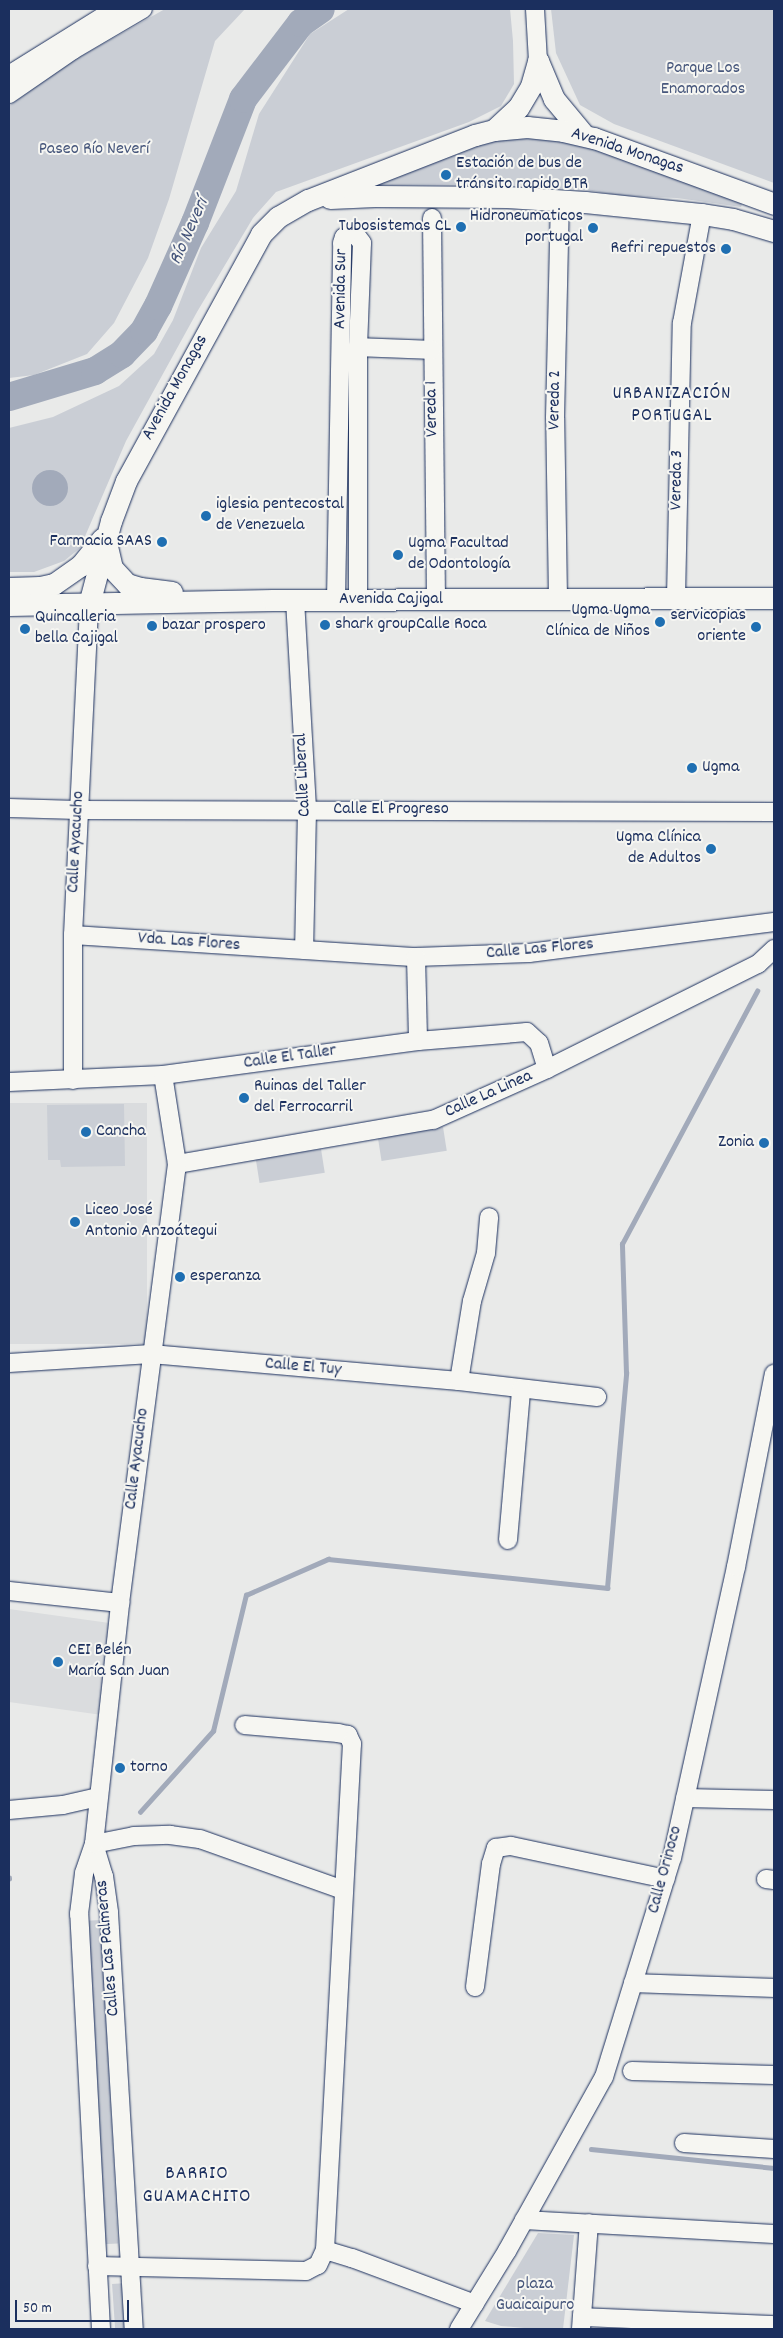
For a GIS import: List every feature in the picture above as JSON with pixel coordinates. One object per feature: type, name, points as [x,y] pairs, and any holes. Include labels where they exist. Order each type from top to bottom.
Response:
[{"type":"main road","points":[[494,130],[518,108],[531,86],[538,61]]},
{"type":"main road","points":[[538,61],[554,99],[584,135]]},
{"type":"main road","name":"Avenida Monagas","points":[[89,604],[108,530],[126,481],[261,234],[278,217],[308,200],[494,130],[539,128],[584,135],[774,204]]},
{"type":"main road","name":"Avenida Monagas","points":[[308,200],[375,196],[560,200],[702,214],[733,219],[774,232]]},
{"type":"main road","points":[[9,588],[40,587],[54,584],[66,578],[90,555],[108,530]]},
{"type":"main road","points":[[108,530],[112,568],[127,584],[140,588],[177,593],[260,600]]},
{"type":"main road","name":"Avenida Cajigal","points":[[9,605],[260,600],[774,598]]},
{"type":"street","points":[[9,75],[115,9]]},
{"type":"street","points":[[9,94],[73,50],[143,9]]},
{"type":"street","points":[[536,12],[538,61]]},
{"type":"street","name":"Vereda 2","points":[[558,599],[555,418],[560,200]]},
{"type":"street","name":"Vereda 3","points":[[676,598],[682,323],[702,214]]},
{"type":"street","name":"Vereda 1","points":[[432,218],[436,600]]},
{"type":"street","name":"Avenida Sur","points":[[336,600],[342,243],[344,237],[349,235],[356,236],[362,243],[358,347],[358,600]]},
{"type":"street","points":[[358,347],[432,350]]},
{"type":"street","name":"Calle Liberal","points":[[295,600],[307,810],[304,950]]},
{"type":"street","name":"Calle Ayacucho","points":[[73,1080],[73,936],[89,604]]},
{"type":"street","name":"Calle El Progreso","points":[[9,808],[78,810],[774,812]]},
{"type":"street","name":"Calle Las Flores","points":[[304,950],[416,957],[529,953],[774,922]]},
{"type":"street","name":"Vda. Las Flores","points":[[73,936],[304,950]]},
{"type":"street","name":"Calle La Linea","points":[[177,1164],[433,1120],[547,1069],[758,964],[774,949]]},
{"type":"street","points":[[416,957],[418,1041]]},
{"type":"street","name":"Calle El Taller","points":[[9,1082],[162,1075],[418,1041],[527,1032],[539,1043],[547,1069]]},
{"type":"street","name":"Calle Ayacucho","points":[[94,1844],[120,1603],[177,1164],[162,1075]]},
{"type":"street","points":[[459,1382],[472,1301],[486,1252],[490,1217]]},
{"type":"street","name":"Calle El Tuy","points":[[9,1363],[151,1354],[459,1382],[597,1397]]},
{"type":"street","name":"Calle Orinoco","points":[[459,2329],[524,2220],[604,2077],[666,1878],[736,1567],[774,1374]]},
{"type":"street","points":[[508,1540],[521,1390]]},
{"type":"street","points":[[9,1591],[120,1603]]},
{"type":"street","points":[[97,2266],[306,2271],[318,2265],[325,2250],[352,1744],[348,1735],[244,1725]]},
{"type":"street","points":[[9,1810],[64,1805],[98,1797]]},
{"type":"street","points":[[685,1798],[774,1800]]},
{"type":"street","points":[[94,1844],[134,1836],[170,1835],[200,1839],[344,1890]]},
{"type":"street","name":"Calles Las Palmeras","points":[[94,1844],[84,1873],[79,1914],[101,2329]]},
{"type":"street","name":"Calles Las Palmeras","points":[[94,1844],[104,1876],[108,1913],[134,2329]]},
{"type":"street","points":[[475,1987],[491,1864],[496,1848],[511,1846],[666,1878]]},
{"type":"street","points":[[633,1983],[774,1988]]},
{"type":"street","points":[[632,2071],[774,2075]]},
{"type":"street","points":[[684,2142],[774,2149]]},
{"type":"street","points":[[524,2220],[774,2234]]},
{"type":"street","points":[[589,2223],[581,2323],[774,2325],[774,2329]]},
{"type":"street","points":[[325,2250],[352,2258],[475,2304]]},
{"type":"shaded area","name":"Liceo José Antonio Anzoátegui","points":[[9,1103],[147,1103],[147,1344],[9,1344]]},
{"type":"shaded area","name":"CEI Belén María San Juan","points":[[9,1609],[113,1624],[100,1715],[9,1702]]},
{"type":"green space","name":"Paseo Río Neverí","points":[[165,9],[245,9],[215,41],[169,199],[148,258],[114,323],[87,354],[34,375],[9,378],[9,106],[69,63]]},
{"type":"green space","points":[[349,9],[510,9],[514,84],[501,106],[469,122],[276,192],[253,218],[197,312],[126,441],[80,548],[64,561],[34,572],[9,572],[9,428],[53,417],[119,386],[154,354],[173,320],[201,248],[236,191],[259,114],[310,34]]},
{"type":"green space","name":"Parque Los Enamorados","points":[[551,9],[774,9],[774,183],[614,124],[580,105],[556,53]]},
{"type":"green space","points":[[536,135],[579,141],[744,199],[741,207],[677,198],[625,196],[579,189],[498,184],[368,185],[500,136]]},
{"type":"green space","name":"Cancha","points":[[124,1104],[125,1166],[61,1167],[60,1160],[48,1160],[47,1105]]},
{"type":"green space","points":[[443,1127],[447,1151],[382,1161],[378,1137]]},
{"type":"green space","points":[[321,1149],[325,1173],[260,1183],[256,1159]]},
{"type":"green space","points":[[101,1920],[118,2244],[103,2244],[86,1921]]},
{"type":"green space","name":"plaza Guaicaipuro","points":[[538,2233],[574,2235],[563,2329],[501,2326],[485,2321]]},
{"type":"green space","points":[[127,2283],[130,2329],[115,2329],[112,2284]]},
{"type":"water","points":[[50,470],[57,471],[63,475],[67,481],[67,495],[63,501],[57,505],[50,506],[43,505],[37,501],[33,495],[32,488],[33,481],[37,475],[43,471]]},
{"type":"waterway","name":"Río Neverí","points":[[9,397],[95,371],[122,354],[144,331],[158,306],[195,223],[243,99],[301,23],[321,9]]},
{"type":"waterway","points":[[140,1812],[213,1731],[246,1595],[328,1559],[607,1588],[626,1373],[622,1244],[757,991]]},
{"type":"waterway","points":[[591,2149],[774,2168]]},
{"type":"place","name":"Estación de bus de tránsito rapido BTR","points":[[446,175]]},
{"type":"place","name":"Tubosistemas CL","points":[[461,227]]},
{"type":"place","name":"Hidroneumaticos portugal","points":[[593,228]]},
{"type":"place","name":"Refri repuestos","points":[[726,249]]},
{"type":"place","name":"iglesia pentecostal de Venezuela","points":[[206,516]]},
{"type":"place","name":"Farmacia SAAS","points":[[162,542]]},
{"type":"place","name":"Ugma Facultad de Odontología","points":[[398,555]]},
{"type":"place","name":"Ugma Ugma Clínica de Niños","points":[[660,622]]},
{"type":"place","name":"shark groupCalle Roca","points":[[325,625]]},
{"type":"place","name":"bazar prospero","points":[[152,626]]},
{"type":"place","name":"servicopias oriente","points":[[756,627]]},
{"type":"place","name":"Quincalleria bella Cajigal","points":[[25,629]]},
{"type":"place","name":"Ugma","points":[[692,768]]},
{"type":"place","name":"Ugma Clínica de Adultos","points":[[711,849]]},
{"type":"place","name":"Ruinas del Taller del Ferrocarril","points":[[244,1098]]},
{"type":"place","name":"Cancha","points":[[86,1132]]},
{"type":"place","name":"Zonia","points":[[764,1143]]},
{"type":"place","name":"Liceo José Antonio Anzoátegui","points":[[75,1222]]},
{"type":"place","name":"esperanza","points":[[180,1277]]},
{"type":"place","name":"CEI Belén María San Juan","points":[[58,1662]]},
{"type":"place","name":"torno","points":[[120,1768]]},
{"type":"district","name":"URBANIZACIÓN PORTUGAL","points":[[672,406]]},
{"type":"district","name":"BARRIO GUAMACHITO","points":[[197,2186]]}]
